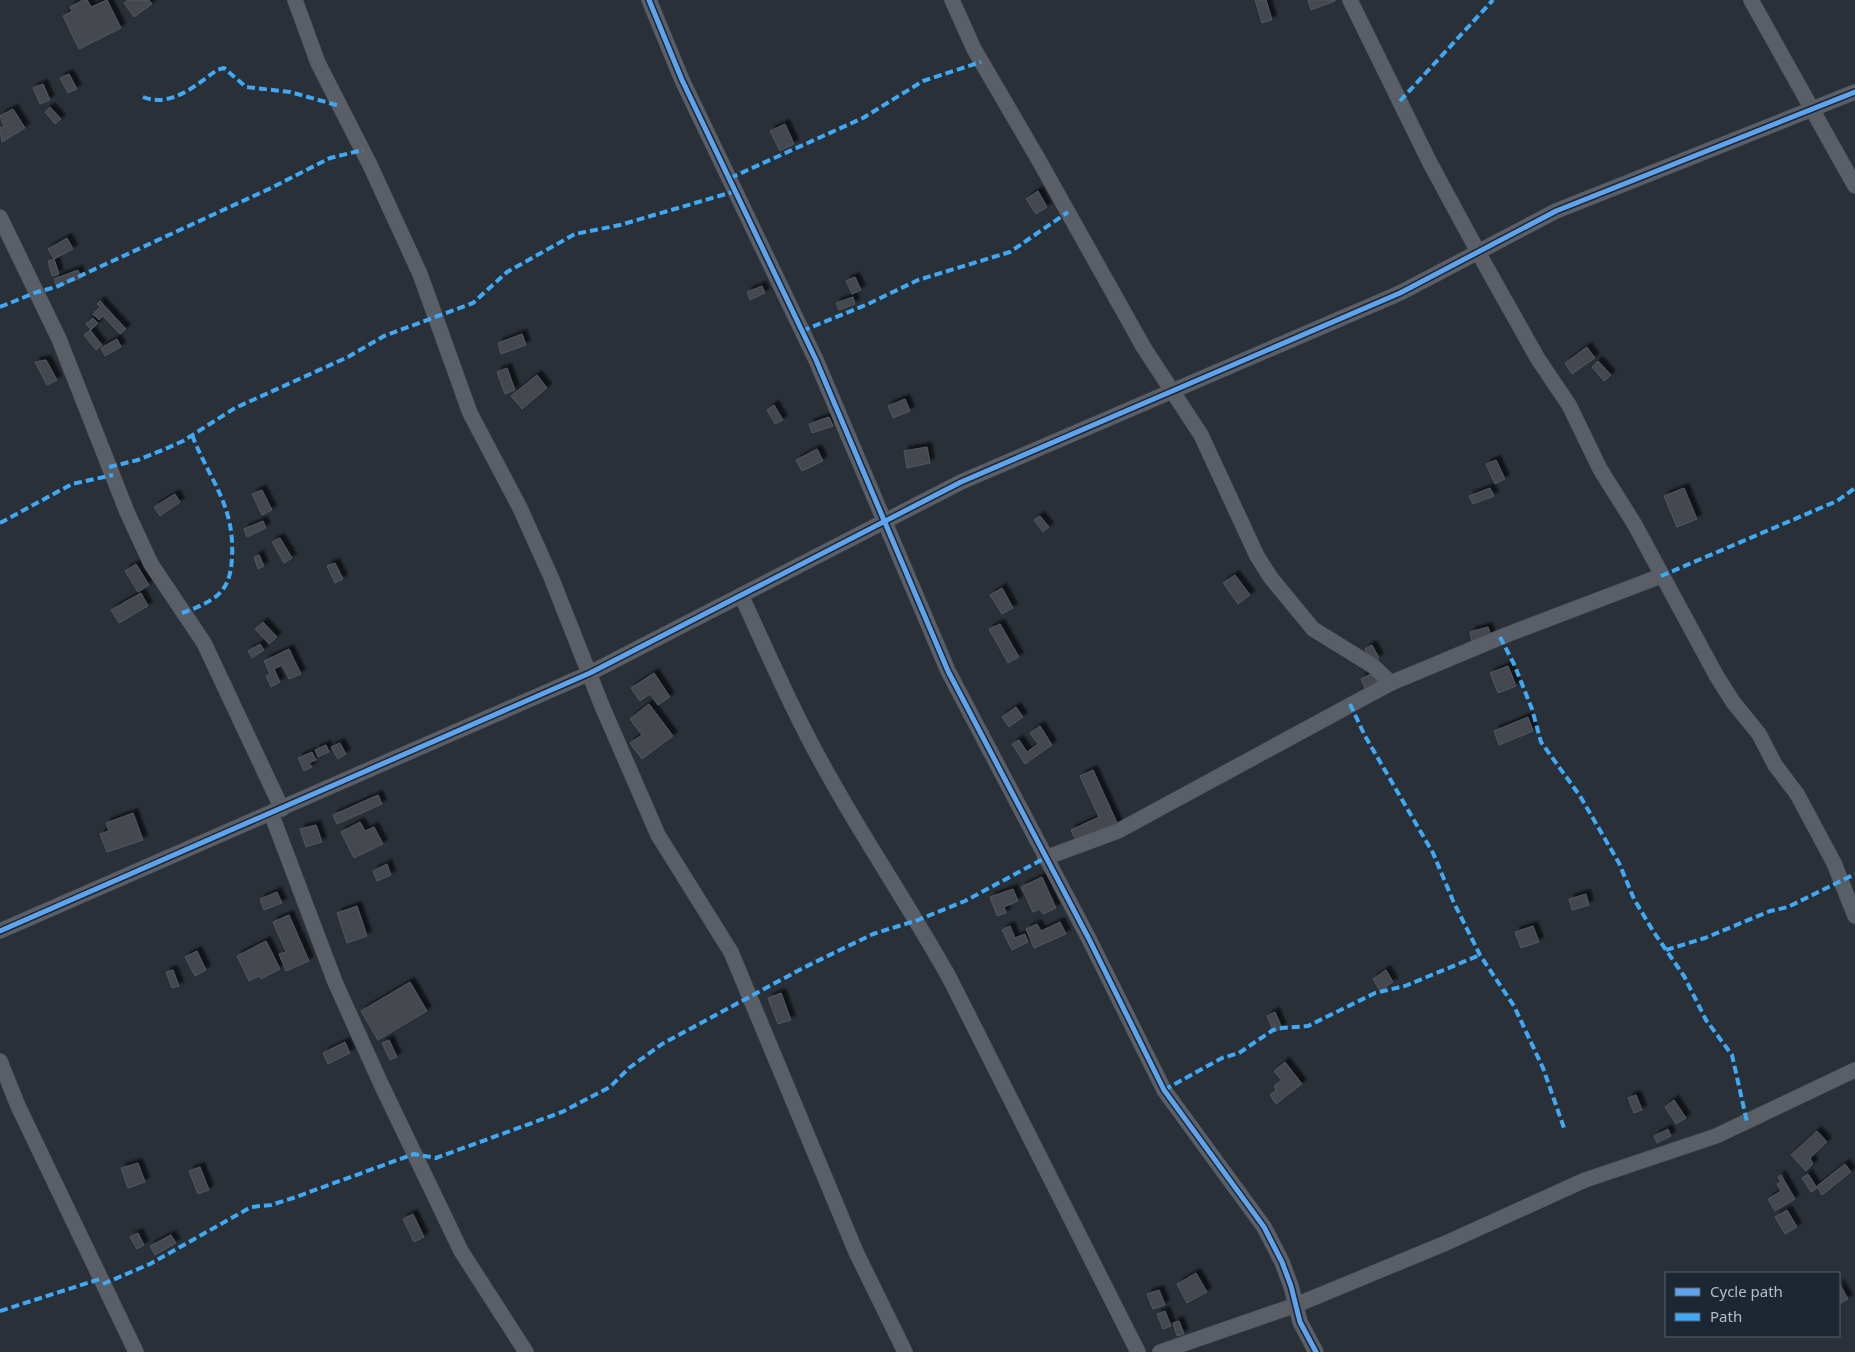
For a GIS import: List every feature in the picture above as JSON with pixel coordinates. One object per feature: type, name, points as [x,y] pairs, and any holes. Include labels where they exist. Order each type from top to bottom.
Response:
[{"type":"street","points":[[295,0],[318,63],[370,165],[420,274],[470,413],[520,508],[551,577],[658,835],[731,952],[856,1252],[905,1352]]},
{"type":"street","points":[[649,0],[682,80],[816,360],[883,522],[948,670],[1089,939],[1164,1090],[1264,1227],[1282,1262],[1300,1322],[1316,1352]]},
{"type":"street","points":[[952,0],[974,49],[1144,348],[1201,436],[1223,480],[1247,537],[1271,578],[1313,629],[1373,666],[1391,682]]},
{"type":"street","points":[[1350,0],[1430,164],[1478,252],[1538,358],[1570,405],[1600,469],[1674,596],[1716,675],[1733,702],[1758,734],[1775,764],[1797,794],[1834,863],[1855,916]]},
{"type":"street","points":[[1751,0],[1855,186]]},
{"type":"street","points":[[0,931],[590,673],[961,482],[1400,293],[1556,211],[1855,92]]},
{"type":"street","points":[[0,217],[59,339],[127,512],[151,564],[204,643],[276,811],[335,982],[380,1084],[461,1250],[526,1352]]},
{"type":"street","points":[[1045,858],[1118,832],[1391,682],[1506,634],[1661,576]]},
{"type":"street","points":[[741,595],[778,675],[832,782],[918,920],[950,979],[1138,1352]]},
{"type":"street","points":[[0,1061],[18,1106],[136,1352]]},
{"type":"street","points":[[1160,1352],[1296,1305],[1446,1242],[1585,1180],[1716,1136],[1855,1070]]},
{"type":"building","points":[[83,0],[87,0],[91,7],[107,0],[121,28],[79,49],[63,16],[72,11],[70,7]]},
{"type":"building","points":[[128,0],[149,0],[152,4],[134,17],[124,3]]},
{"type":"building","points":[[1255,0],[1266,0],[1272,20],[1262,23]]},
{"type":"building","points":[[1308,0],[1335,0],[1335,1],[1311,10]]},
{"type":"building","points":[[69,74],[77,89],[68,93],[60,78]]},
{"type":"building","points":[[43,84],[50,100],[40,104],[33,88]]},
{"type":"building","points":[[50,107],[61,119],[55,124],[45,112]]},
{"type":"building","points":[[13,109],[25,128],[2,142],[0,128],[4,126],[0,116]]},
{"type":"building","points":[[785,124],[794,144],[780,151],[770,131]]},
{"type":"building","points":[[1038,191],[1047,207],[1036,214],[1026,199]]},
{"type":"building","points":[[67,238],[73,249],[54,259],[48,249]]},
{"type":"building","points":[[54,259],[59,274],[52,276],[48,261]]},
{"type":"building","points":[[78,270],[81,278],[57,287],[54,279]]},
{"type":"building","points":[[855,277],[861,290],[852,294],[846,281]]},
{"type":"building","points":[[762,286],[765,293],[750,300],[747,292]]},
{"type":"building","points":[[853,297],[855,304],[839,310],[836,303]]},
{"type":"building","points":[[100,301],[126,329],[120,334],[103,316],[99,320],[93,314],[100,307],[97,304]]},
{"type":"building","points":[[93,318],[98,323],[91,330],[86,324]]},
{"type":"building","points":[[90,330],[102,345],[96,350],[84,335]]},
{"type":"building","points":[[522,334],[526,345],[501,354],[498,343]]},
{"type":"building","points":[[117,339],[121,347],[105,356],[101,348]]},
{"type":"building","points":[[1587,347],[1595,358],[1572,374],[1565,363]]},
{"type":"building","points":[[46,360],[57,380],[47,385],[35,362]]},
{"type":"building","points":[[1598,361],[1611,375],[1604,381],[1592,367]]},
{"type":"building","points":[[507,368],[515,390],[505,394],[497,372]]},
{"type":"building","points":[[537,375],[547,388],[522,409],[511,396]]},
{"type":"building","points":[[905,399],[910,411],[893,418],[888,406]]},
{"type":"building","points":[[774,405],[783,420],[775,424],[767,410]]},
{"type":"building","points":[[829,417],[833,426],[812,433],[809,424]]},
{"type":"building","points":[[927,447],[930,463],[907,468],[904,451]]},
{"type":"building","points":[[817,449],[823,461],[802,471],[796,460]]},
{"type":"building","points":[[1496,460],[1505,479],[1495,484],[1486,464]]},
{"type":"building","points":[[1490,488],[1494,496],[1473,504],[1469,496]]},
{"type":"building","points":[[1684,488],[1697,519],[1677,527],[1664,496]]},
{"type":"building","points":[[262,490],[272,510],[262,515],[252,494]]},
{"type":"building","points":[[175,494],[180,502],[160,516],[154,507]]},
{"type":"building","points":[[1040,516],[1049,527],[1043,532],[1034,520]]},
{"type":"building","points":[[263,521],[266,528],[247,537],[244,529]]},
{"type":"building","points":[[280,538],[292,558],[284,563],[272,542]]},
{"type":"building","points":[[259,555],[264,566],[258,569],[254,557]]},
{"type":"building","points":[[335,563],[343,579],[335,583],[327,566]]},
{"type":"building","points":[[136,564],[149,585],[138,592],[125,571]]},
{"type":"building","points":[[1235,575],[1250,595],[1238,604],[1223,583]]},
{"type":"building","points":[[1002,588],[1013,608],[1002,614],[990,595]]},
{"type":"building","points":[[141,593],[148,606],[119,623],[111,610]]},
{"type":"building","points":[[263,622],[277,637],[269,644],[255,629]]},
{"type":"building","points":[[1000,624],[1019,657],[1008,663],[989,629]]},
{"type":"building","points":[[1488,627],[1492,640],[1473,645],[1470,632]]},
{"type":"building","points":[[260,644],[264,650],[252,658],[248,651]]},
{"type":"building","points":[[1372,645],[1379,658],[1371,662],[1365,649]]},
{"type":"building","points":[[289,649],[301,674],[289,679],[282,665],[274,669],[280,682],[271,687],[266,676],[270,674],[264,661]]},
{"type":"building","points":[[1508,666],[1516,686],[1498,693],[1490,673]]},
{"type":"building","points":[[1375,672],[1380,683],[1366,690],[1361,679]]},
{"type":"building","points":[[654,673],[670,697],[658,705],[650,694],[640,701],[631,688]]},
{"type":"building","points":[[649,704],[673,736],[642,759],[630,743],[642,735],[630,719]]},
{"type":"building","points":[[1016,707],[1023,717],[1009,727],[1002,717]]},
{"type":"building","points":[[1528,717],[1533,731],[1499,745],[1494,731]]},
{"type":"building","points":[[1040,726],[1052,745],[1025,764],[1012,744],[1019,740],[1027,752],[1038,744],[1030,733]]},
{"type":"building","points":[[340,743],[346,754],[338,759],[331,747]]},
{"type":"building","points":[[326,745],[329,752],[318,757],[315,750]]},
{"type":"building","points":[[312,752],[316,760],[309,763],[312,767],[304,771],[298,758]]},
{"type":"building","points":[[1093,770],[1118,825],[1077,843],[1071,830],[1099,817],[1080,776]]},
{"type":"building","points":[[378,795],[382,804],[337,824],[333,815]]},
{"type":"building","points":[[133,813],[143,840],[107,852],[100,834],[109,831],[106,823]]},
{"type":"building","points":[[360,822],[365,831],[374,827],[383,844],[354,858],[341,832]]},
{"type":"building","points":[[316,825],[322,842],[306,847],[300,829]]},
{"type":"building","points":[[387,864],[391,875],[377,881],[373,871]]},
{"type":"building","points":[[1042,877],[1056,908],[1043,914],[1040,909],[1033,912],[1021,887]]},
{"type":"building","points":[[1013,889],[1018,901],[1004,907],[1006,913],[997,916],[990,897]]},
{"type":"building","points":[[277,892],[282,903],[264,910],[260,899]]},
{"type":"building","points":[[1586,894],[1589,905],[1572,910],[1569,899]]},
{"type":"building","points":[[357,906],[367,936],[347,943],[337,913]]},
{"type":"building","points":[[289,915],[309,961],[286,971],[279,954],[286,952],[273,922]]},
{"type":"building","points":[[1060,922],[1066,934],[1034,948],[1026,929],[1037,924],[1041,931]]},
{"type":"building","points":[[1010,926],[1015,938],[1025,934],[1028,942],[1012,950],[1002,930]]},
{"type":"building","points":[[1533,926],[1539,942],[1521,948],[1515,932]]},
{"type":"building","points":[[266,941],[280,969],[261,979],[259,976],[249,981],[237,956]]},
{"type":"building","points":[[197,951],[206,970],[195,976],[185,957]]},
{"type":"building","points":[[173,970],[179,986],[172,988],[166,972]]},
{"type":"building","points":[[1386,970],[1393,982],[1380,991],[1373,979]]},
{"type":"building","points":[[410,982],[427,1011],[378,1040],[361,1011]]},
{"type":"building","points":[[781,993],[791,1020],[778,1024],[768,998]]},
{"type":"building","points":[[1275,1012],[1282,1028],[1274,1032],[1267,1016]]},
{"type":"building","points":[[389,1040],[397,1057],[390,1060],[382,1043]]},
{"type":"building","points":[[345,1042],[350,1053],[328,1064],[323,1053]]},
{"type":"building","points":[[1285,1062],[1302,1084],[1276,1104],[1270,1095],[1276,1090],[1274,1086],[1281,1080],[1274,1071]]},
{"type":"building","points":[[1636,1095],[1642,1110],[1634,1113],[1628,1098]]},
{"type":"building","points":[[1674,1100],[1686,1118],[1676,1124],[1665,1107]]},
{"type":"building","points":[[1668,1129],[1671,1136],[1657,1143],[1654,1136]]},
{"type":"building","points":[[1817,1131],[1827,1142],[1810,1158],[1813,1164],[1806,1171],[1791,1155]]},
{"type":"building","points":[[138,1163],[145,1182],[128,1188],[121,1168]]},
{"type":"building","points":[[1845,1164],[1851,1172],[1822,1195],[1817,1186]]},
{"type":"building","points":[[200,1167],[209,1190],[198,1194],[189,1171]]},
{"type":"building","points":[[1808,1174],[1817,1188],[1811,1192],[1802,1178]]},
{"type":"building","points":[[1781,1175],[1795,1199],[1775,1211],[1768,1199],[1781,1191],[1777,1184],[1781,1182],[1778,1177]]},
{"type":"building","points":[[1787,1210],[1797,1227],[1785,1234],[1775,1217]]},
{"type":"building","points":[[413,1214],[424,1237],[414,1242],[403,1219]]},
{"type":"building","points":[[138,1233],[144,1245],[137,1249],[130,1237]]},
{"type":"building","points":[[171,1235],[176,1243],[155,1255],[150,1246]]},
{"type":"building","points":[[1196,1273],[1207,1292],[1187,1303],[1177,1284]]},
{"type":"building","points":[[1840,1285],[1848,1299],[1840,1303]]},
{"type":"building","points":[[1159,1290],[1165,1305],[1153,1309],[1147,1294]]},
{"type":"building","points":[[1165,1311],[1171,1326],[1163,1329],[1157,1314]]},
{"type":"building","points":[[1179,1321],[1184,1334],[1177,1336],[1173,1323]]},
{"type":"marked path","points":[[1400,101],[1493,0]]},
{"type":"marked path","points":[[730,178],[863,118],[923,81],[981,62]]},
{"type":"marked path","points":[[143,97],[153,100],[172,98],[182,94],[217,70],[224,68],[246,87],[290,92],[340,106]]},
{"type":"marked path","points":[[0,307],[37,292],[56,287],[271,188],[330,158],[363,150]]},
{"type":"marked path","points":[[109,467],[138,460],[183,441],[235,408],[348,357],[384,336],[473,303],[507,272],[575,234],[620,225],[736,191]]},
{"type":"marked path","points":[[802,331],[868,304],[918,280],[1010,252],[1068,212]]},
{"type":"marked path","points":[[182,613],[206,603],[223,590],[231,570],[232,558],[230,523],[220,494],[192,435]]},
{"type":"marked path","points":[[0,523],[72,484],[113,475]]},
{"type":"marked path","points":[[1661,576],[1837,501],[1855,488]]},
{"type":"marked path","points":[[1500,637],[1514,664],[1532,709],[1541,742],[1580,796],[1619,863],[1634,899],[1684,976],[1706,1020],[1732,1055],[1747,1122]]},
{"type":"marked path","points":[[1350,704],[1365,736],[1433,853],[1454,903],[1480,955],[1514,1006],[1543,1068],[1564,1128]]},
{"type":"marked path","points":[[103,1284],[150,1264],[251,1207],[271,1205],[293,1198],[414,1154],[436,1158],[562,1112],[610,1087],[629,1068],[662,1044],[803,968],[873,934],[918,920],[965,901],[1045,858]]},
{"type":"marked path","points":[[1666,950],[1705,938],[1770,911],[1788,907],[1855,874]]},
{"type":"marked path","points":[[1164,1090],[1222,1058],[1239,1053],[1273,1030],[1308,1026],[1375,993],[1405,986],[1480,955]]},
{"type":"marked path","points":[[0,1311],[100,1279]]},
{"type":"cycle path","points":[[649,0],[682,80],[816,360],[948,671],[1089,939],[1164,1090],[1264,1227],[1282,1262],[1291,1286],[1300,1322],[1316,1352]]},
{"type":"cycle path","points":[[0,931],[590,673],[961,482],[1400,293],[1556,211],[1855,92]]}]
